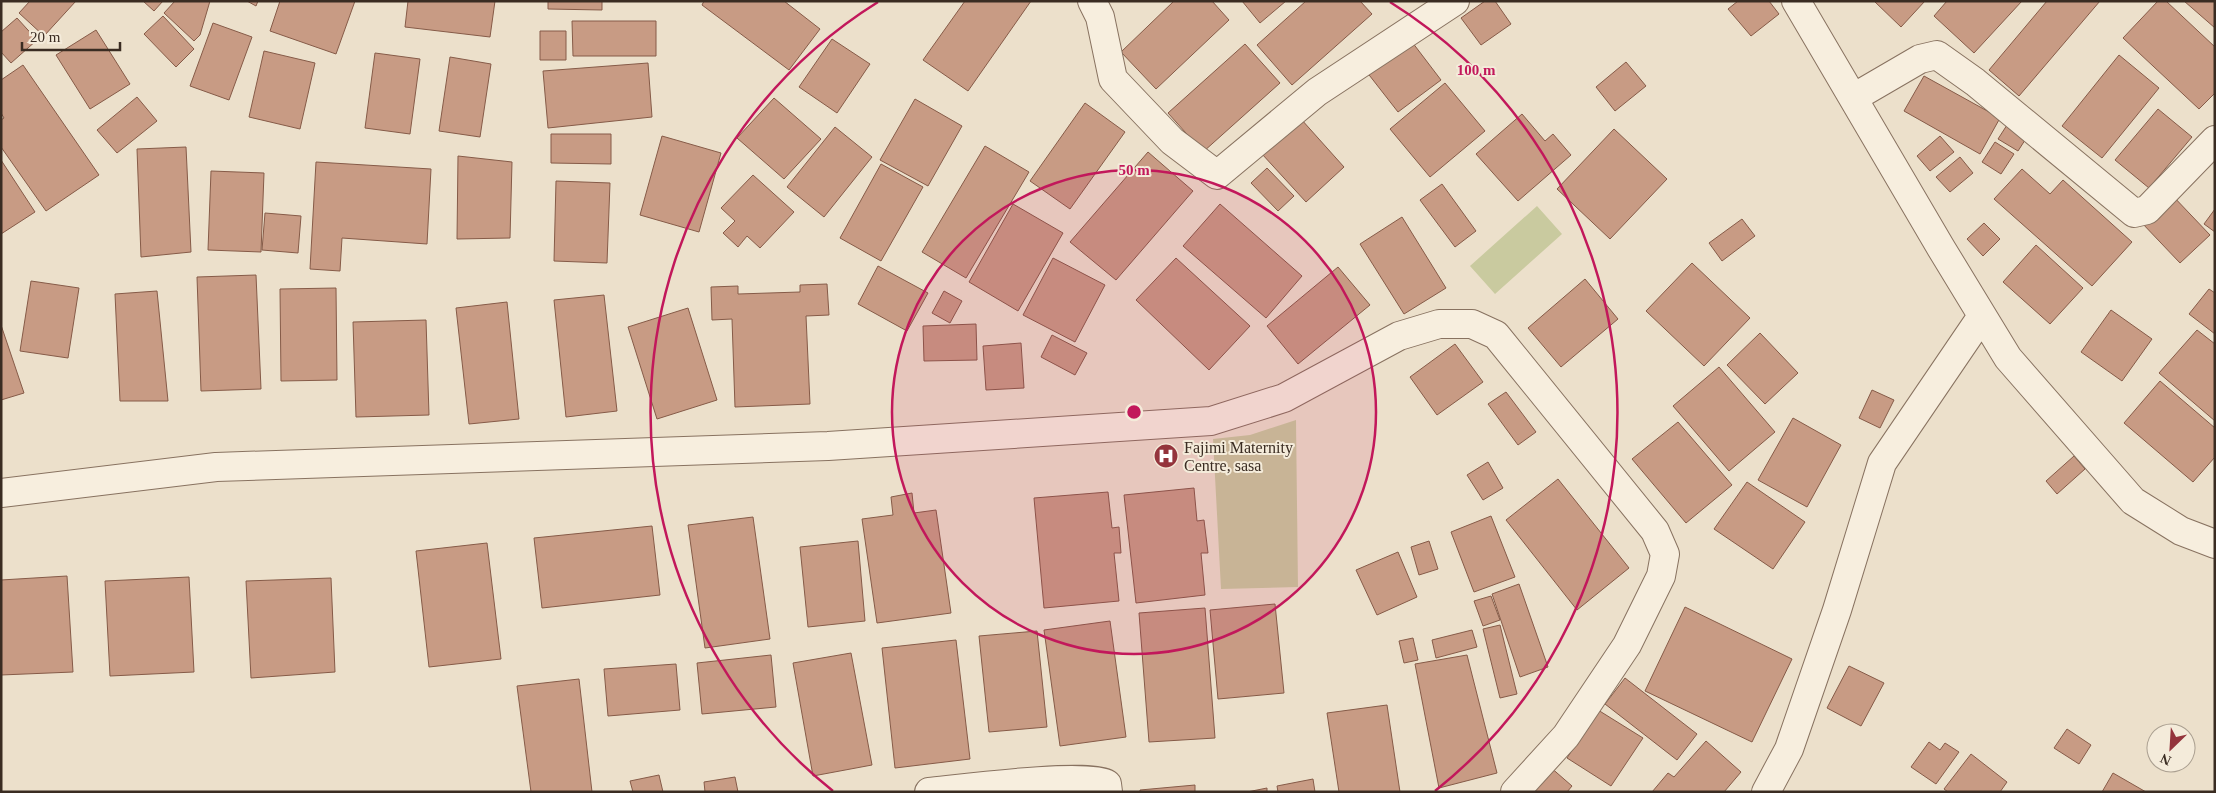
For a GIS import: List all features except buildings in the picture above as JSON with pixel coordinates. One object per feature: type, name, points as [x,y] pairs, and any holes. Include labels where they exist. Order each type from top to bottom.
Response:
[{"type":"street","points":[[1092,1],[1100,16],[1113,79],[1172,141],[1217,175],[1317,92],[1455,1]]},
{"type":"street","points":[[1796,1],[2008,358],[2133,501],[2181,531],[2215,544]]},
{"type":"street","points":[[1853,98],[1920,59],[1938,55],[1975,82],[2115,200],[2134,213],[2147,210],[2215,140]]},
{"type":"street","points":[[1766,792],[1789,749],[1837,610],[1882,463],[1982,316]]},
{"type":"street","points":[[1,493],[216,467],[828,446],[1211,421],[1284,398],[1399,336],[1439,324],[1472,324],[1496,335],[1655,531],[1665,554],[1662,576],[1627,645],[1566,736],[1515,792]]},
{"type":"street","points":[[930,792],[1057,780],[1101,781],[1107,784],[1108,792]]},
{"type":"green space","points":[[1537,206],[1562,234],[1495,294],[1470,266]]},
{"type":"green space","points":[[1296,420],[1298,587],[1221,589],[1213,439],[1250,435]]},
{"type":"place","name":"Fajimi Maternity Centre, sasa","points":[[1166,456]]}]
